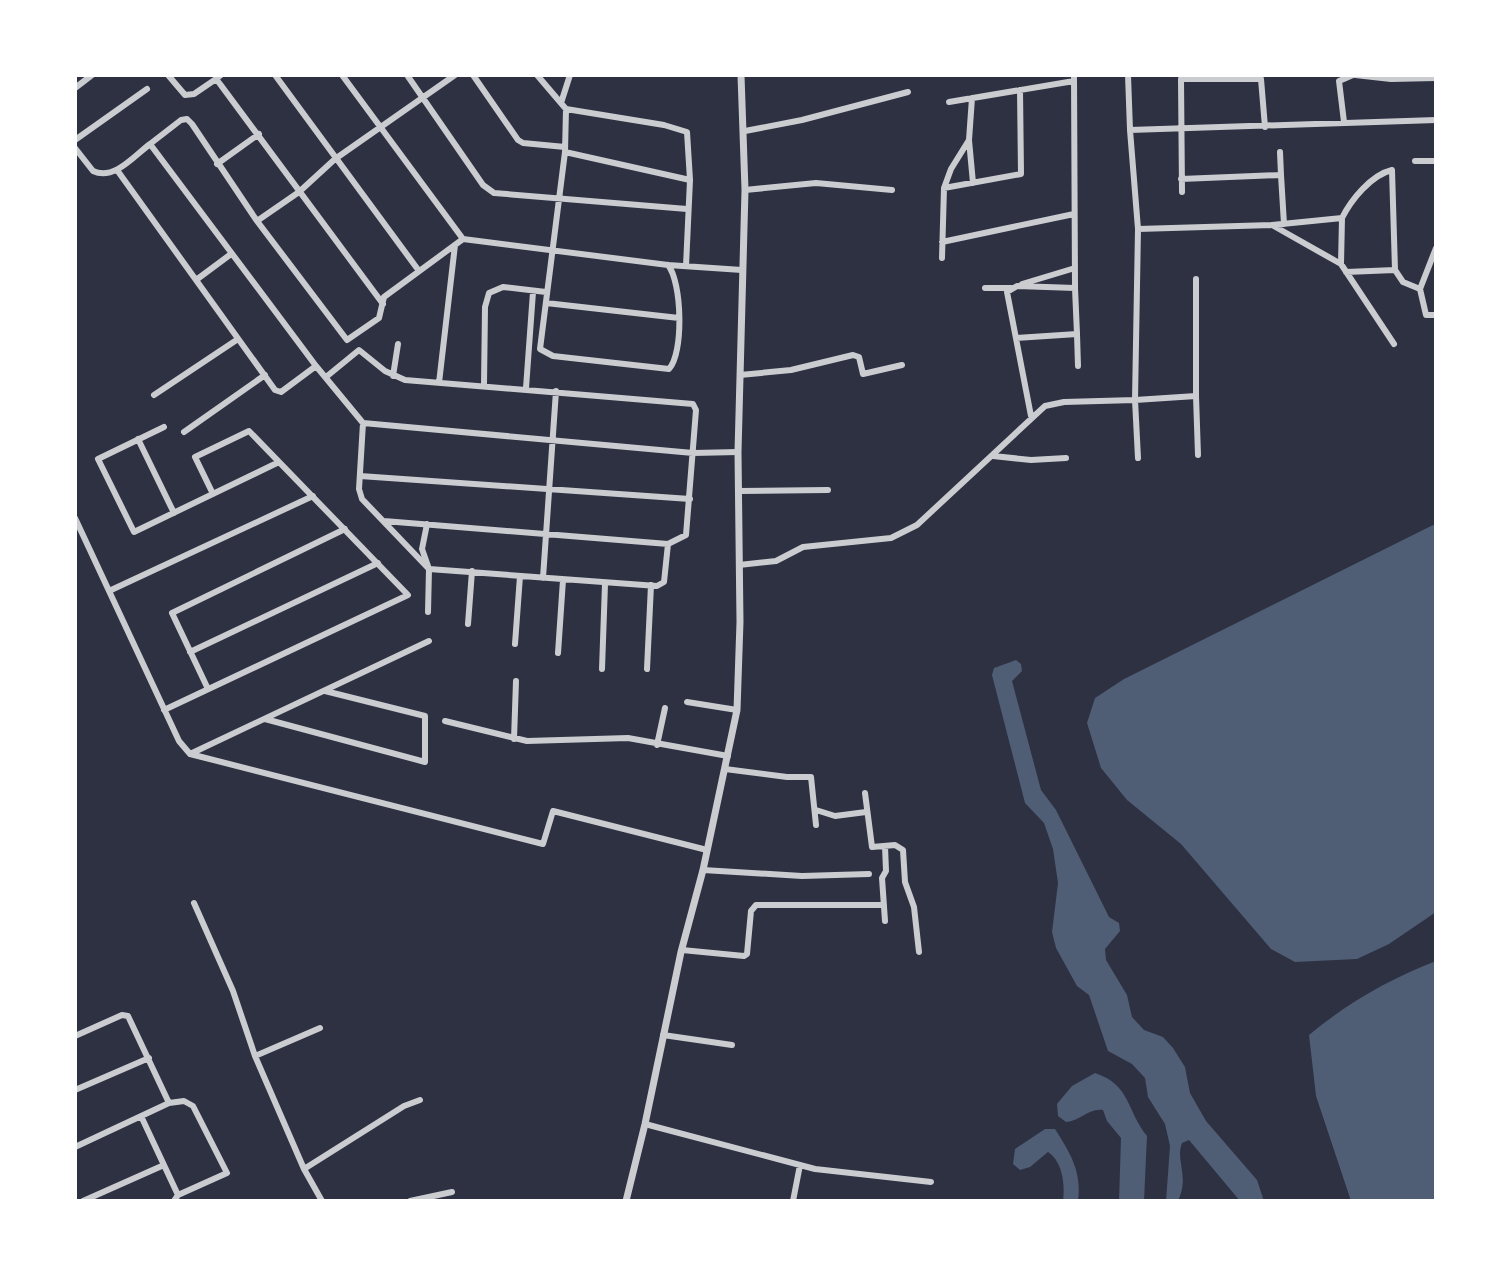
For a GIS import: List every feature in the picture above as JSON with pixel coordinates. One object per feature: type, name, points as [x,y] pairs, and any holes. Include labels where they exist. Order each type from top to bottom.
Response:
[{"type":"street","points":[[75,88],[92,75]]},
{"type":"street","points":[[168,75],[185,95],[194,94],[218,77],[383,304]]},
{"type":"street","points":[[275,75],[419,271]]},
{"type":"street","points":[[342,75],[463,239]]},
{"type":"street","points":[[407,75],[489,190],[502,195],[560,196],[687,209]]},
{"type":"street","points":[[257,221],[299,192],[335,159],[455,75]]},
{"type":"street","points":[[473,75],[523,143],[565,150],[690,180]]},
{"type":"street","points":[[537,75],[566,109],[685,130],[688,135],[690,180],[686,266]]},
{"type":"street","points":[[561,103],[570,75]]},
{"type":"street","points":[[626,1201],[682,950],[703,870],[737,710],[738,452],[745,190],[741,75]]},
{"type":"street","points":[[1128,75],[1138,229],[1135,400],[1138,458]]},
{"type":"street","points":[[1341,122],[1339,81],[1354,75],[1436,78]]},
{"type":"street","points":[[1182,192],[1181,77],[1261,79],[1265,127]]},
{"type":"street","points":[[949,102],[1074,78],[1077,366]]},
{"type":"street","points":[[75,140],[147,89]]},
{"type":"street","points":[[944,188],[1021,174],[1020,90]]},
{"type":"street","points":[[745,131],[802,120],[908,92]]},
{"type":"street","points":[[972,98],[969,140],[973,183]]},
{"type":"street","points":[[566,109],[565,150],[540,349],[563,357],[669,369],[676,360],[679,318],[676,278],[668,265]]},
{"type":"street","points":[[75,148],[93,171],[106,174],[117,170],[187,119],[257,221],[344,339],[350,340],[379,318],[384,297],[463,239],[668,265],[742,270]]},
{"type":"street","points":[[1130,130],[1436,120]]},
{"type":"street","points":[[217,164],[259,134]]},
{"type":"street","points":[[942,258],[944,188],[951,169],[969,140]]},
{"type":"street","points":[[150,144],[316,366],[363,423],[360,476],[362,499],[429,569],[657,586],[664,582],[668,544]]},
{"type":"street","points":[[1280,152],[1284,224]]},
{"type":"street","points":[[1415,161],[1436,161]]},
{"type":"street","points":[[117,170],[275,390],[281,391],[316,366]]},
{"type":"street","points":[[1341,264],[1342,218],[1354,197],[1392,170],[1395,270],[1403,282],[1418,288]]},
{"type":"street","points":[[1181,179],[1281,175]]},
{"type":"street","points":[[745,190],[816,183],[892,191]]},
{"type":"street","points":[[942,242],[1074,214]]},
{"type":"street","points":[[1138,229],[1272,225],[1342,218]]},
{"type":"street","points":[[1272,225],[1341,264],[1394,344]]},
{"type":"street","points":[[439,383],[454,245]]},
{"type":"street","points":[[1436,248],[1418,288],[1426,315],[1436,315]]},
{"type":"street","points":[[196,280],[231,254]]},
{"type":"street","points":[[1031,416],[1007,296],[1015,287],[1075,268]]},
{"type":"street","points":[[1346,272],[1395,270]]},
{"type":"street","points":[[1196,279],[1198,455]]},
{"type":"street","points":[[484,385],[485,307],[489,293],[503,287],[546,292]]},
{"type":"street","points":[[985,288],[1075,288]]},
{"type":"street","points":[[526,388],[533,292]]},
{"type":"street","points":[[546,303],[679,318]]},
{"type":"street","points":[[1016,338],[1077,334]]},
{"type":"street","points":[[154,395],[238,339]]},
{"type":"street","points":[[393,376],[398,344]]},
{"type":"street","points":[[326,377],[359,350],[393,376],[439,383],[526,388],[693,404],[696,411],[686,535],[668,544],[384,521]]},
{"type":"street","points":[[740,375],[791,370],[853,355],[859,357],[863,374],[902,365]]},
{"type":"street","points":[[184,432],[265,375]]},
{"type":"street","points":[[543,578],[556,391]]},
{"type":"street","points":[[739,565],[782,559],[803,547],[899,536],[917,525],[993,456],[1031,416],[1045,406],[1063,402],[1196,396]]},
{"type":"street","points":[[363,423],[693,453],[738,452]]},
{"type":"street","points":[[164,427],[98,459],[134,532],[279,461]]},
{"type":"street","points":[[164,710],[407,597],[406,591],[249,431],[195,457],[213,494]]},
{"type":"street","points":[[138,439],[174,513]]},
{"type":"street","points":[[993,456],[1031,460],[1066,458]]},
{"type":"street","points":[[360,476],[690,499]]},
{"type":"street","points":[[739,491],[828,490]]},
{"type":"street","points":[[109,591],[313,496]]},
{"type":"street","points":[[75,518],[179,741],[190,754],[543,844],[553,811],[707,850]]},
{"type":"street","points":[[426,524],[422,555],[429,569],[428,612]]},
{"type":"street","points":[[208,689],[172,612],[345,529]]},
{"type":"street","points":[[190,652],[378,563]]},
{"type":"street","points":[[468,624],[472,571]]},
{"type":"street","points":[[515,644],[520,576]]},
{"type":"street","points":[[558,653],[563,580]]},
{"type":"street","points":[[602,668],[605,584]]},
{"type":"street","points":[[647,669],[651,585]]},
{"type":"street","points":[[190,754],[429,641]]},
{"type":"street","points":[[514,739],[516,681]]},
{"type":"street","points":[[265,719],[425,762],[425,716],[324,691]]},
{"type":"street","points":[[687,702],[737,710]]},
{"type":"street","points":[[657,745],[665,708]]},
{"type":"street","points":[[445,721],[514,739],[549,741],[607,737],[728,756]]},
{"type":"street","points":[[725,769],[787,778],[811,777],[816,825]]},
{"type":"street","points":[[864,793],[873,847],[900,846],[903,850],[905,882],[914,906],[919,952]]},
{"type":"street","points":[[816,810],[835,816],[866,812]]},
{"type":"street","points":[[885,846],[885,921]]},
{"type":"street","points":[[703,870],[802,876],[869,874]]},
{"type":"street","points":[[194,903],[233,990],[255,1056],[304,1169],[322,1201]]},
{"type":"street","points":[[682,950],[744,956],[747,954],[751,911],[756,905],[884,905]]},
{"type":"street","points":[[75,1036],[122,1015],[128,1016],[169,1103]]},
{"type":"street","points":[[255,1056],[320,1028]]},
{"type":"street","points":[[663,1035],[732,1045]]},
{"type":"street","points":[[75,1090],[149,1058]]},
{"type":"street","points":[[304,1169],[410,1102],[420,1100]]},
{"type":"street","points":[[75,1147],[141,1116],[169,1103],[184,1101],[193,1106],[226,1174],[176,1198],[141,1116]]},
{"type":"street","points":[[645,1124],[800,1165],[835,1172],[931,1182]]},
{"type":"street","points":[[83,1201],[164,1165]]},
{"type":"street","points":[[793,1201],[800,1165]]},
{"type":"street","points":[[410,1201],[452,1192]]},
{"type":"water","points":[[1433,525],[1436,526],[1436,912],[1389,944],[1357,959],[1295,962],[1271,949],[1181,844],[1127,800],[1101,768],[1087,723],[1095,698],[1124,679]]},
{"type":"water","points":[[1016,660],[1021,664],[1022,671],[1012,681],[1041,790],[1056,810],[1109,917],[1119,923],[1120,931],[1105,949],[1106,960],[1127,995],[1132,1017],[1144,1030],[1163,1037],[1173,1048],[1185,1067],[1190,1093],[1206,1121],[1257,1180],[1264,1201],[1240,1201],[1189,1140],[1182,1143],[1180,1150],[1183,1184],[1178,1201],[1166,1201],[1170,1146],[1165,1124],[1148,1097],[1145,1078],[1132,1064],[1108,1051],[1089,995],[1077,986],[1056,948],[1052,932],[1058,883],[1053,849],[1044,823],[1025,803],[992,675],[994,668]]},
{"type":"water","points":[[1436,961],[1436,1201],[1351,1201],[1316,1096],[1309,1035],[1370,993],[1402,975]]},
{"type":"water","points":[[1095,1073],[1107,1078],[1122,1091],[1147,1136],[1144,1201],[1119,1201],[1121,1138],[1107,1121],[1103,1110],[1093,1111],[1066,1122],[1058,1116],[1057,1104],[1072,1086]]},
{"type":"water","points":[[1045,1129],[1055,1129],[1070,1154],[1078,1180],[1078,1201],[1063,1201],[1064,1188],[1060,1168],[1048,1152],[1030,1167],[1020,1170],[1013,1164],[1015,1149]]}]
